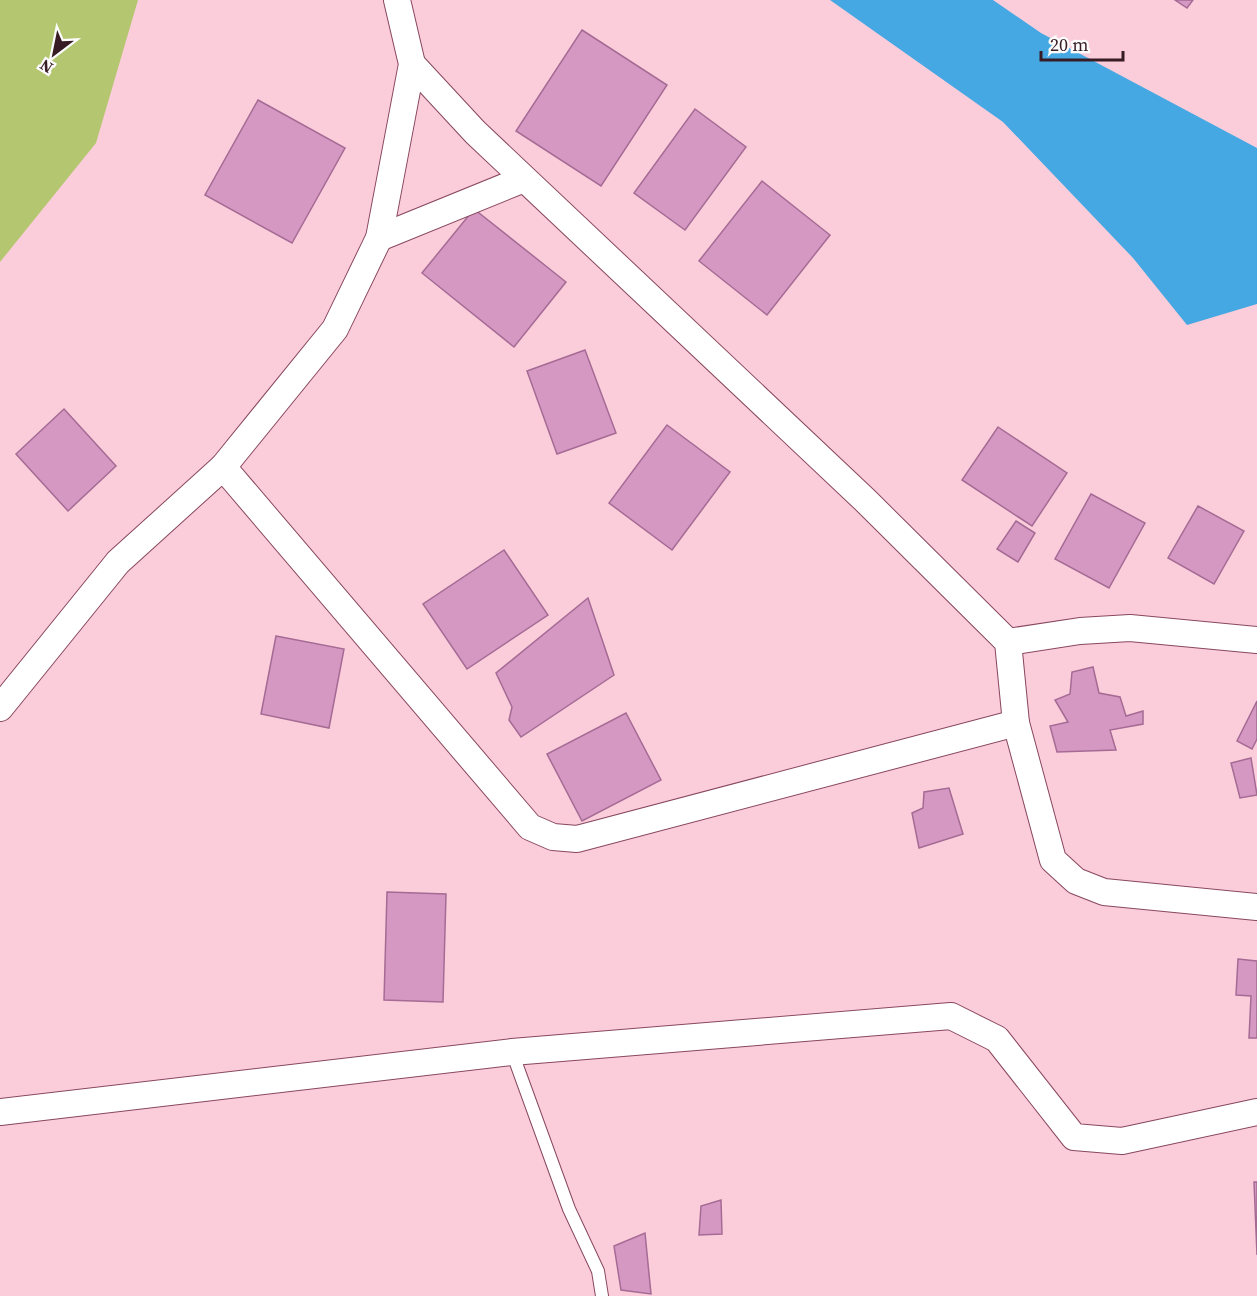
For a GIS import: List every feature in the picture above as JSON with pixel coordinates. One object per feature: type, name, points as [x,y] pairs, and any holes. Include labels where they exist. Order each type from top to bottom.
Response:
[{"type":"street","points":[[0,708],[118,562],[223,467],[335,329],[380,238],[412,64],[397,0]]},
{"type":"street","points":[[412,64],[475,132],[857,492],[1008,642],[1016,723],[1053,860],[1076,881],[1104,892],[1257,906]]},
{"type":"street","points":[[380,238],[524,179]]},
{"type":"street","points":[[223,467],[530,827],[553,837],[577,839],[1016,723]]},
{"type":"street","points":[[1008,642],[1130,628],[1257,640]]},
{"type":"street","points":[[0,1112],[512,1052],[951,1016],[997,1039],[1074,1137],[1122,1140],[1257,1113]]},
{"type":"lane","points":[[512,1052],[569,1209],[598,1271],[602,1296]]},
{"type":"green space","points":[[0,0],[138,0],[96,143],[0,262]]},
{"type":"water","points":[[830,0],[993,0],[1041,33],[1257,148],[1257,304],[1187,325],[1133,258],[1003,122]]},
{"type":"building","points":[[1175,0],[1193,0],[1187,8]]},
{"type":"building","points":[[582,30],[667,85],[601,186],[516,131]]},
{"type":"building","points":[[258,100],[345,148],[292,243],[205,195]]},
{"type":"building","points":[[695,109],[746,147],[685,230],[634,193]]},
{"type":"building","points":[[762,181],[830,235],[767,315],[699,261]]},
{"type":"building","points":[[474,209],[566,282],[514,347],[422,273]]},
{"type":"building","points":[[585,350],[616,433],[557,454],[527,371]]},
{"type":"building","points":[[64,409],[116,466],[68,511],[16,454]]},
{"type":"building","points":[[667,425],[730,472],[672,550],[609,503]]},
{"type":"building","points":[[998,427],[1067,473],[1032,526],[962,480]]},
{"type":"building","points":[[1091,494],[1145,523],[1109,588],[1055,559]]},
{"type":"building","points":[[1198,506],[1244,531],[1214,584],[1168,558]]},
{"type":"building","points":[[1016,521],[1035,533],[1018,562],[997,549]]},
{"type":"building","points":[[504,550],[548,615],[467,669],[423,604]]},
{"type":"building","points":[[588,598],[614,675],[521,737],[509,720],[512,707],[496,673]]},
{"type":"building","points":[[276,636],[344,649],[329,728],[261,714]]},
{"type":"building","points":[[1093,667],[1099,693],[1120,697],[1126,716],[1143,711],[1143,724],[1110,730],[1116,750],[1057,752],[1050,726],[1068,722],[1055,700],[1070,694],[1072,672]]},
{"type":"building","points":[[1257,701],[1257,739],[1252,749],[1237,741]]},
{"type":"building","points":[[626,713],[661,780],[582,821],[547,754]]},
{"type":"building","points":[[1251,758],[1257,795],[1240,798],[1231,763]]},
{"type":"building","points":[[949,788],[963,834],[919,848],[912,813],[923,808],[924,792]]},
{"type":"building","points":[[387,892],[446,894],[443,1002],[384,1000]]},
{"type":"building","points":[[1238,959],[1257,961],[1257,1038],[1249,1038],[1251,996],[1236,995]]},
{"type":"building","points":[[1254,1182],[1257,1182],[1257,1255]]},
{"type":"building","points":[[721,1200],[722,1234],[699,1235],[701,1206]]},
{"type":"building","points":[[645,1233],[651,1294],[621,1290],[614,1246]]}]
